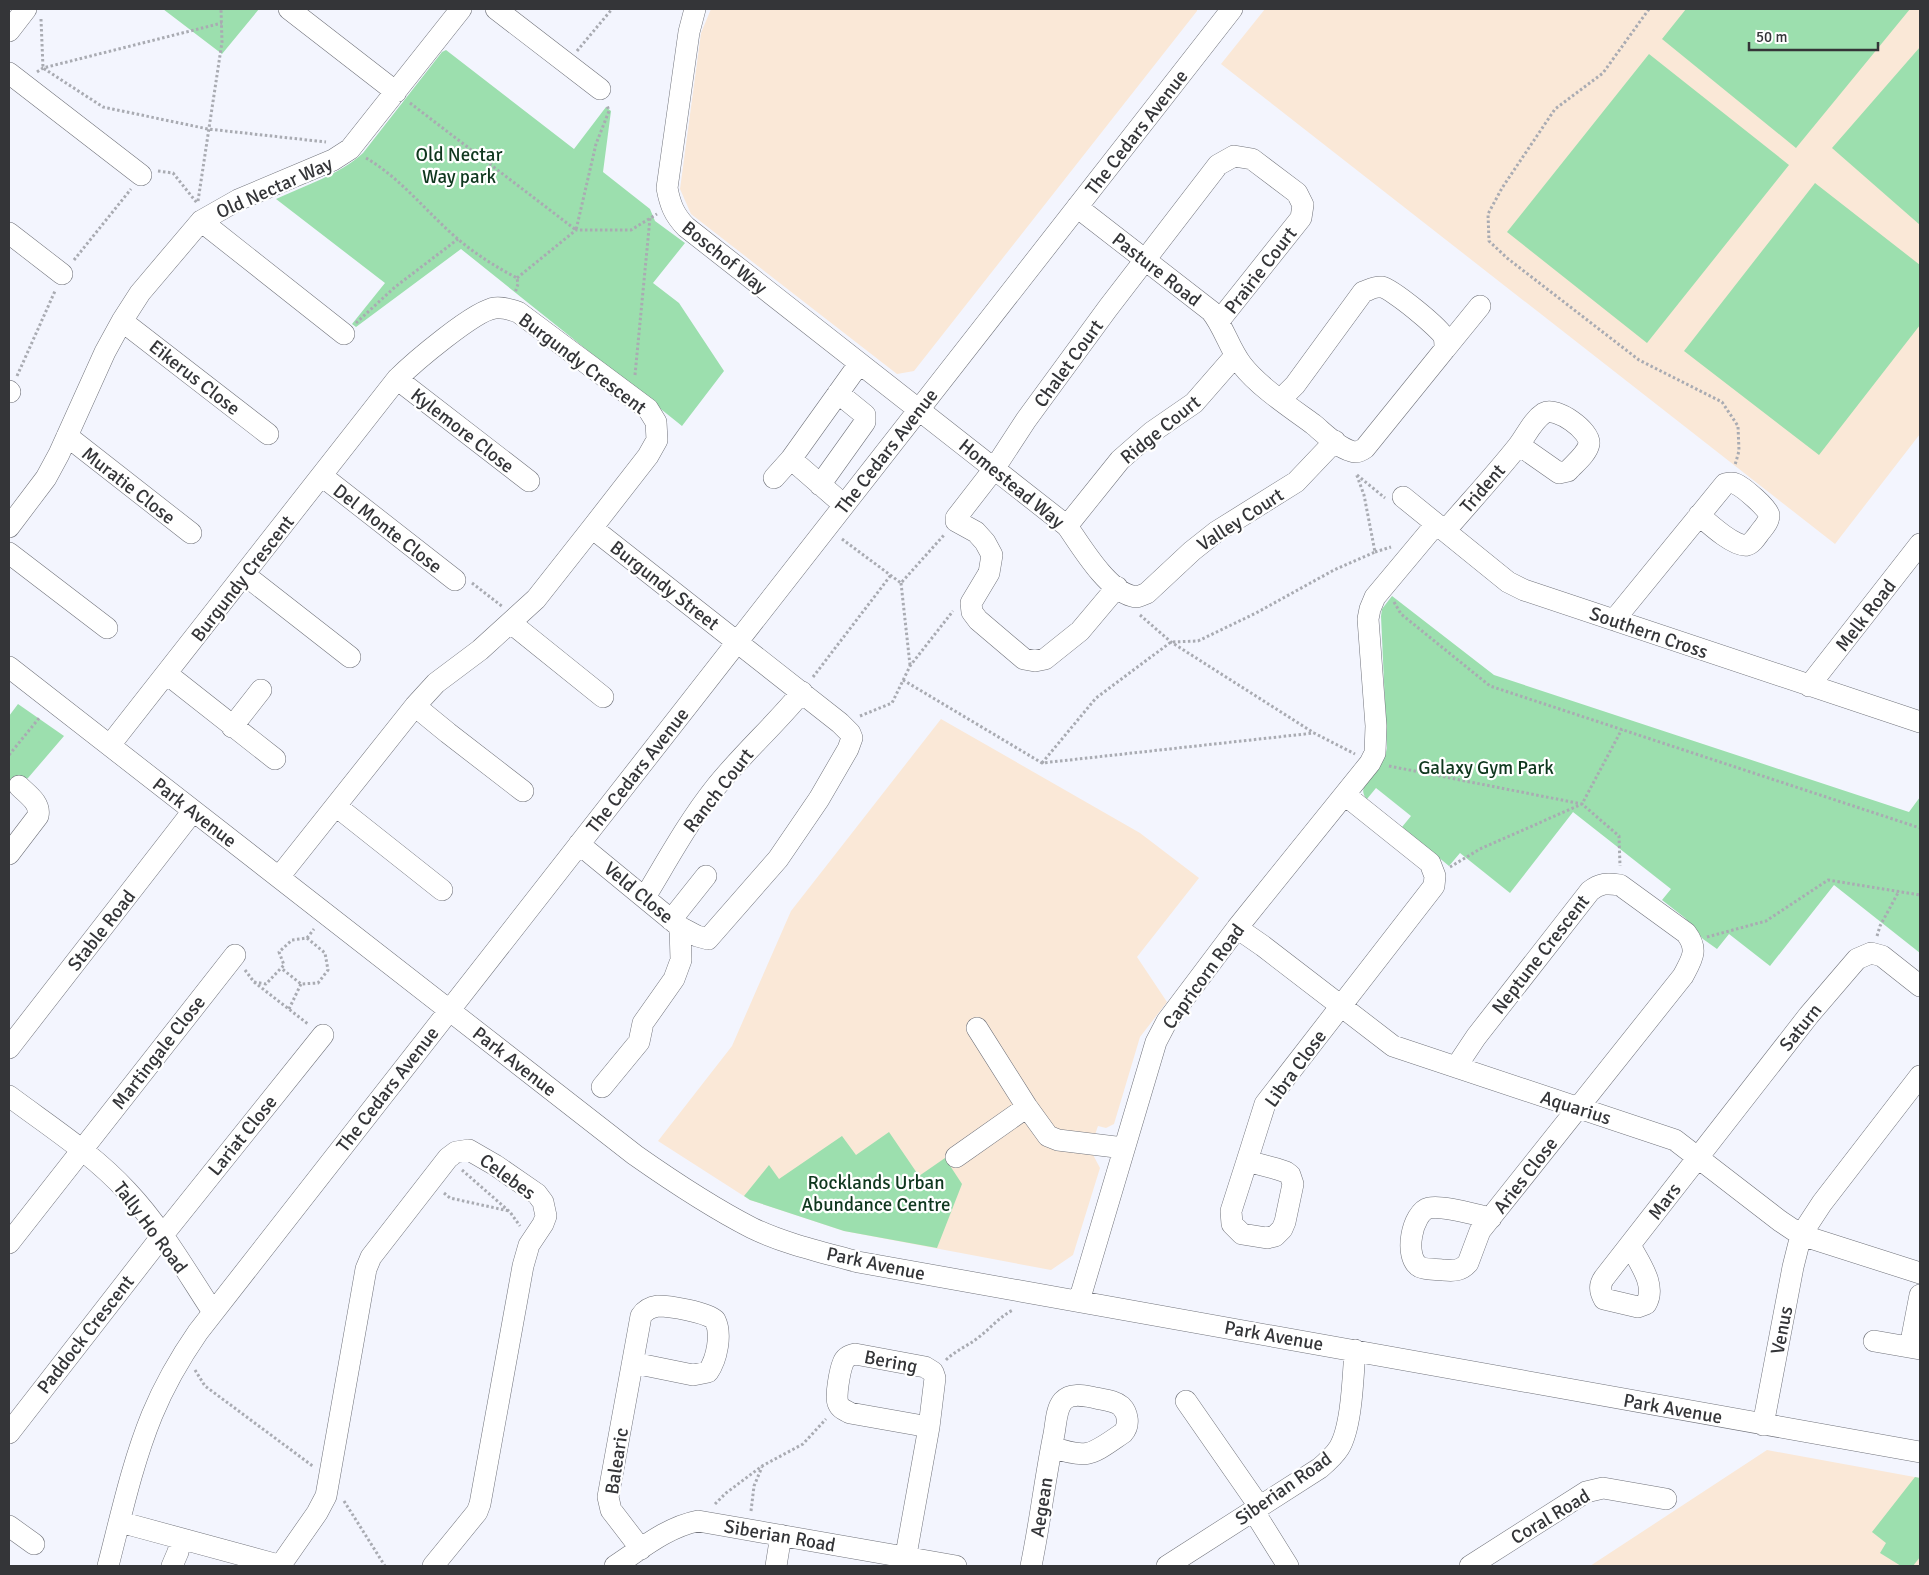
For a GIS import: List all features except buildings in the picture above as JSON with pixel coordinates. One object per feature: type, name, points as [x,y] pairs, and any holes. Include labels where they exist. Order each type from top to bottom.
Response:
[{"type":"street","points":[[289,9],[396,92]]},
{"type":"street","name":"Old Nectar Way","points":[[9,527],[46,478],[60,454],[104,352],[122,321],[198,212],[238,200],[333,160],[350,150],[461,9]]},
{"type":"street","points":[[496,9],[600,89]]},
{"type":"street","name":"Boschof Way","points":[[695,9],[689,32],[667,188],[670,206],[678,220],[686,227],[919,409]]},
{"type":"street","name":"The Cedars Avenue","points":[[108,1566],[142,1442],[152,1415],[184,1352],[212,1312],[1232,9]]},
{"type":"street","points":[[9,31],[34,14]]},
{"type":"street","points":[[15,78],[141,175]]},
{"type":"street","name":"Prairie Court","points":[[1145,260],[1218,165],[1234,156],[1252,159],[1297,193],[1303,206],[1301,218],[1219,321]]},
{"type":"street","name":"Pasture Road","points":[[1077,207],[1211,311],[1219,321],[1235,356],[1243,367],[1256,380],[1351,452],[1357,452],[1365,448],[1446,349]]},
{"type":"street","points":[[198,212],[344,334]]},
{"type":"street","points":[[9,233],[62,274]]},
{"type":"street","name":"Chalet Court","points":[[956,521],[956,518],[994,469],[1032,412],[1145,260]]},
{"type":"street","points":[[1281,399],[1295,385],[1363,292],[1374,288],[1383,287],[1392,292],[1437,328],[1444,337],[1446,349]]},
{"type":"street","points":[[1446,349],[1480,306]]},
{"type":"street","name":"Burgundy Crescent","points":[[110,745],[397,379],[424,353],[482,313],[494,308],[507,308],[518,312],[648,410],[656,422],[657,440],[648,456],[536,599],[480,650],[436,683],[415,706],[279,877]]},
{"type":"street","name":"Eikerus Close","points":[[122,321],[268,434]]},
{"type":"street","name":"Ridge Court","points":[[1067,526],[1120,460],[1152,432],[1194,403],[1235,356]]},
{"type":"street","points":[[774,478],[791,459],[859,364]]},
{"type":"street","name":"Kylemore Close","points":[[397,379],[529,481]]},
{"type":"street","points":[[820,485],[866,422],[866,416],[838,393]]},
{"type":"street","name":"Homestead Way","points":[[919,409],[1067,526],[1093,564],[1117,587]]},
{"type":"street","name":"Muratie Close","points":[[67,436],[191,533]]},
{"type":"street","points":[[853,439],[879,460]]},
{"type":"street","name":"Valley Court","points":[[1138,597],[1147,593],[1192,551],[1216,532],[1296,482],[1335,441]]},
{"type":"street","name":"Trident","points":[[1440,527],[1519,446]]},
{"type":"street","points":[[791,459],[844,506]]},
{"type":"street","name":"Del Monte Close","points":[[322,476],[455,580]]},
{"type":"street","points":[[1614,620],[1699,515],[1721,488],[1729,483],[1738,485],[1766,508],[1768,513],[1767,522],[1752,542],[1747,545],[1739,544],[1730,539],[1699,515]]},
{"type":"street","name":"Southern Cross","points":[[1403,498],[1508,582],[1524,590],[1920,722]]},
{"type":"street","points":[[956,521],[976,532],[985,542],[992,555],[989,572],[971,603],[972,612],[978,620],[1024,659],[1035,661],[1045,659],[1080,631],[1117,587],[1131,596],[1138,597]]},
{"type":"street","name":"Capricorn Road","points":[[1079,1301],[1156,1042],[1167,1021],[1370,762],[1375,753],[1376,726],[1368,620],[1370,609],[1375,596],[1384,584],[1440,527]]},
{"type":"street","name":"Burgundy Street","points":[[592,528],[840,723]]},
{"type":"street","name":"Melk Road","points":[[1809,686],[1920,544]]},
{"type":"street","points":[[9,553],[107,628]]},
{"type":"street","points":[[245,575],[350,657]]},
{"type":"street","points":[[514,620],[540,648],[604,697]]},
{"type":"street","name":"Park Avenue","points":[[9,666],[635,1155],[702,1200],[753,1228],[795,1244],[858,1262],[1920,1452]]},
{"type":"street","points":[[166,674],[275,759]]},
{"type":"street","points":[[232,727],[261,690]]},
{"type":"street","name":"Ranch Court","points":[[645,897],[701,807],[716,787],[802,692]]},
{"type":"street","points":[[415,706],[523,791]]},
{"type":"street","points":[[706,876],[676,923],[705,939],[711,937],[778,859],[820,798],[848,749],[852,738],[850,733],[840,723]]},
{"type":"street","points":[[9,854],[38,816],[39,811],[36,803],[19,786]]},
{"type":"street","points":[[1340,1006],[1430,893],[1434,886],[1435,876],[1430,863],[1345,794]]},
{"type":"street","points":[[336,806],[442,890]]},
{"type":"street","name":"Stable Road","points":[[9,1048],[193,811]]},
{"type":"street","name":"Veld Close","points":[[579,844],[676,923],[681,960],[669,988],[642,1026],[639,1042],[602,1087]]},
{"type":"street","name":"Neptune Crescent","points":[[1456,1067],[1476,1037],[1590,891],[1598,885],[1607,883],[1620,885]]},
{"type":"street","points":[[1577,1108],[1683,976],[1692,958],[1694,949],[1692,941],[1686,933],[1620,885]]},
{"type":"street","name":"Aquarius","points":[[1238,928],[1393,1046],[1675,1140],[1801,1235],[1920,1273]]},
{"type":"street","points":[[1871,953],[1882,956],[1920,986]]},
{"type":"street","name":"Saturn","points":[[1698,1156],[1852,964],[1861,956],[1871,953]]},
{"type":"street","name":"Martingale Close","points":[[82,1150],[235,955]]},
{"type":"street","name":"Libra Close","points":[[1247,1162],[1268,1100],[1340,1006]]},
{"type":"street","points":[[977,1028],[1027,1108],[1048,1136],[1053,1139],[1124,1148]]},
{"type":"street","name":"Lariat Close","points":[[162,1236],[322,1035]]},
{"type":"street","points":[[1801,1235],[1822,1203],[1920,1076]]},
{"type":"street","name":"Tally Ho Road","points":[[9,1096],[82,1150],[129,1192],[162,1236],[212,1312]]},
{"type":"street","points":[[956,1157],[1027,1108]]},
{"type":"street","name":"Aries Close","points":[[1491,1218],[1577,1108]]},
{"type":"street","points":[[9,1243],[82,1150]]},
{"type":"street","name":"Celebes","points":[[433,1566],[477,1512],[480,1504],[523,1266],[529,1245],[546,1216],[543,1202],[537,1194],[474,1151],[456,1152],[448,1158]]},
{"type":"street","name":"Mars","points":[[1630,1245],[1698,1156]]},
{"type":"street","points":[[120,1522],[281,1566],[322,1506],[326,1496],[366,1269],[374,1252],[448,1158]]},
{"type":"street","name":"Venus","points":[[1763,1425],[1793,1267],[1801,1235]]},
{"type":"street","name":"Paddock Crescent","points":[[9,1433],[162,1236]]},
{"type":"street","points":[[1874,1341],[1915,1348],[1920,1295]]},
{"type":"street","name":"Siberian Road","points":[[1167,1566],[1328,1462],[1339,1448],[1346,1427],[1355,1350]]},
{"type":"street","name":"Bering","points":[[838,1405],[837,1395],[843,1362],[851,1355],[855,1354],[925,1366],[933,1372],[935,1384],[929,1427],[904,1562]]},
{"type":"street","name":"Balearic","points":[[634,1363],[608,1498],[612,1510],[641,1549]]},
{"type":"street","points":[[1186,1401],[1256,1508],[1288,1566]]},
{"type":"street","points":[[838,1405],[850,1413],[929,1427]]},
{"type":"street","name":"Aegean","points":[[1031,1566],[1052,1447]]},
{"type":"street","name":"Coral Road","points":[[1470,1566],[1586,1492],[1603,1488],[1666,1499]]},
{"type":"street","name":"Siberian Road","points":[[615,1566],[671,1530],[684,1524],[698,1521],[781,1535],[904,1562],[956,1566]]},
{"type":"street","points":[[9,1526],[34,1544]]},
{"type":"street","points":[[776,1566],[781,1535]]},
{"type":"street","points":[[172,1566],[181,1538]]},
{"type":"path","points":[[198,212],[208,129],[222,42],[221,9]]},
{"type":"path","points":[[567,63],[612,9]]},
{"type":"path","points":[[1649,9],[1603,73],[1555,109],[1502,188],[1488,214],[1489,241],[1507,258],[1639,360],[1722,402],[1738,426],[1739,451],[1729,483]]},
{"type":"path","points":[[34,14],[42,68],[103,107],[208,129],[333,142],[370,161],[405,187],[458,239],[487,262],[517,278]]},
{"type":"path","points":[[15,78],[42,68],[222,23]]},
{"type":"path","points":[[517,278],[576,230],[596,144],[609,111],[600,89]]},
{"type":"path","points":[[396,92],[576,230],[631,230],[670,206]]},
{"type":"path","points":[[141,175],[150,169],[173,173],[198,212]]},
{"type":"path","points":[[632,398],[650,218]]},
{"type":"path","points":[[344,334],[396,287],[458,239]]},
{"type":"path","points":[[514,299],[518,284],[517,278]]},
{"type":"path","points":[[1042,763],[1096,698],[1171,642],[1198,641],[1256,613],[1334,570],[1375,552],[1364,495],[1356,473]]},
{"type":"path","points":[[910,666],[902,583],[956,521]]},
{"type":"path","points":[[835,534],[902,583]]},
{"type":"path","points":[[802,692],[891,575]]},
{"type":"path","points":[[455,580],[467,580],[514,620]]},
{"type":"path","points":[[1384,584],[1400,614],[1490,686],[1920,828]]},
{"type":"path","points":[[1138,597],[1135,611],[1171,642],[1314,733],[1370,762],[1582,804],[1619,836],[1620,885]]},
{"type":"path","points":[[840,723],[892,703],[910,666],[952,612],[971,603]]},
{"type":"path","points":[[903,680],[1042,763],[1314,733]]},
{"type":"path","points":[[9,755],[40,717]]},
{"type":"path","points":[[1435,876],[1480,849],[1582,804],[1622,729]]},
{"type":"path","points":[[1692,941],[1766,921],[1828,880],[1920,895]]},
{"type":"path","points":[[1871,953],[1880,926],[1899,891]]},
{"type":"path","points":[[307,938],[318,923]]},
{"type":"path","points":[[254,982],[266,984],[281,968],[284,965],[280,952],[292,940],[307,938],[325,952],[328,970],[318,983],[301,984],[281,968]]},
{"type":"path","points":[[235,955],[254,982],[322,1035]]},
{"type":"path","points":[[289,1009],[301,984]]},
{"type":"path","points":[[448,1158],[510,1212],[526,1235],[529,1245]]},
{"type":"path","points":[[429,1182],[450,1198],[510,1212]]},
{"type":"path","points":[[933,1372],[955,1350],[978,1338],[1002,1316],[1013,1310]]},
{"type":"path","points":[[184,1352],[205,1386],[329,1478],[385,1566]]},
{"type":"path","points":[[698,1521],[726,1493],[762,1466],[803,1444],[838,1405]]},
{"type":"path","points":[[749,1530],[754,1486],[762,1466]]},
{"type":"shaded area","points":[[711,9],[1197,9],[1197,11],[914,371],[897,374],[691,214],[680,189],[701,33]]},
{"type":"shaded area","points":[[1265,9],[1920,9],[1920,434],[1835,544],[1221,64]]},
{"type":"shaded area","points":[[941,719],[1140,833],[1199,878],[1137,957],[1167,1002],[1140,1037],[1114,1124],[1106,1128],[1098,1126],[1090,1149],[1100,1168],[1073,1255],[1051,1270],[844,1231],[750,1200],[658,1141],[732,1046],[791,911]]},
{"type":"shaded area","points":[[1767,1450],[1920,1478],[1920,1566],[1590,1566]]},
{"type":"green space","points":[[163,9],[259,9],[222,54]]},
{"type":"green space","points":[[1686,9],[1910,9],[1796,148],[1662,39]]},
{"type":"green space","points":[[1920,47],[1920,225],[1832,148]]},
{"type":"green space","name":"Old Nectar Way park","points":[[446,50],[574,149],[606,107],[611,111],[603,172],[650,209],[655,221],[685,243],[653,283],[679,303],[724,371],[682,426],[461,249],[356,327],[352,324],[385,283],[276,199],[333,174],[354,161],[363,153],[442,52]]},
{"type":"green space","points":[[1649,54],[1789,165],[1647,343],[1507,232]]},
{"type":"green space","points":[[1815,183],[1920,265],[1920,325],[1819,455],[1684,351]]},
{"type":"green space","name":"Galaxy Gym Park","points":[[1392,596],[1494,675],[1909,812],[1920,797],[1920,953],[1834,885],[1770,966],[1729,934],[1717,949],[1703,939],[1685,918],[1662,900],[1671,889],[1573,812],[1510,893],[1460,853],[1449,866],[1402,827],[1411,816],[1376,788],[1367,799],[1363,792],[1369,777],[1383,760],[1387,748],[1381,616],[1382,609]]},
{"type":"green space","points":[[18,704],[64,736],[28,778],[9,790],[9,716]]},
{"type":"green space","name":"Rocklands Urban Abundance Centre","points":[[889,1132],[919,1176],[945,1158],[962,1184],[937,1248],[844,1231],[750,1200],[744,1196],[769,1165],[779,1179],[842,1136],[856,1155]]},
{"type":"green space","points":[[1915,1477],[1920,1478],[1920,1557],[1913,1566],[1901,1566],[1880,1553],[1886,1543],[1872,1532]]}]
